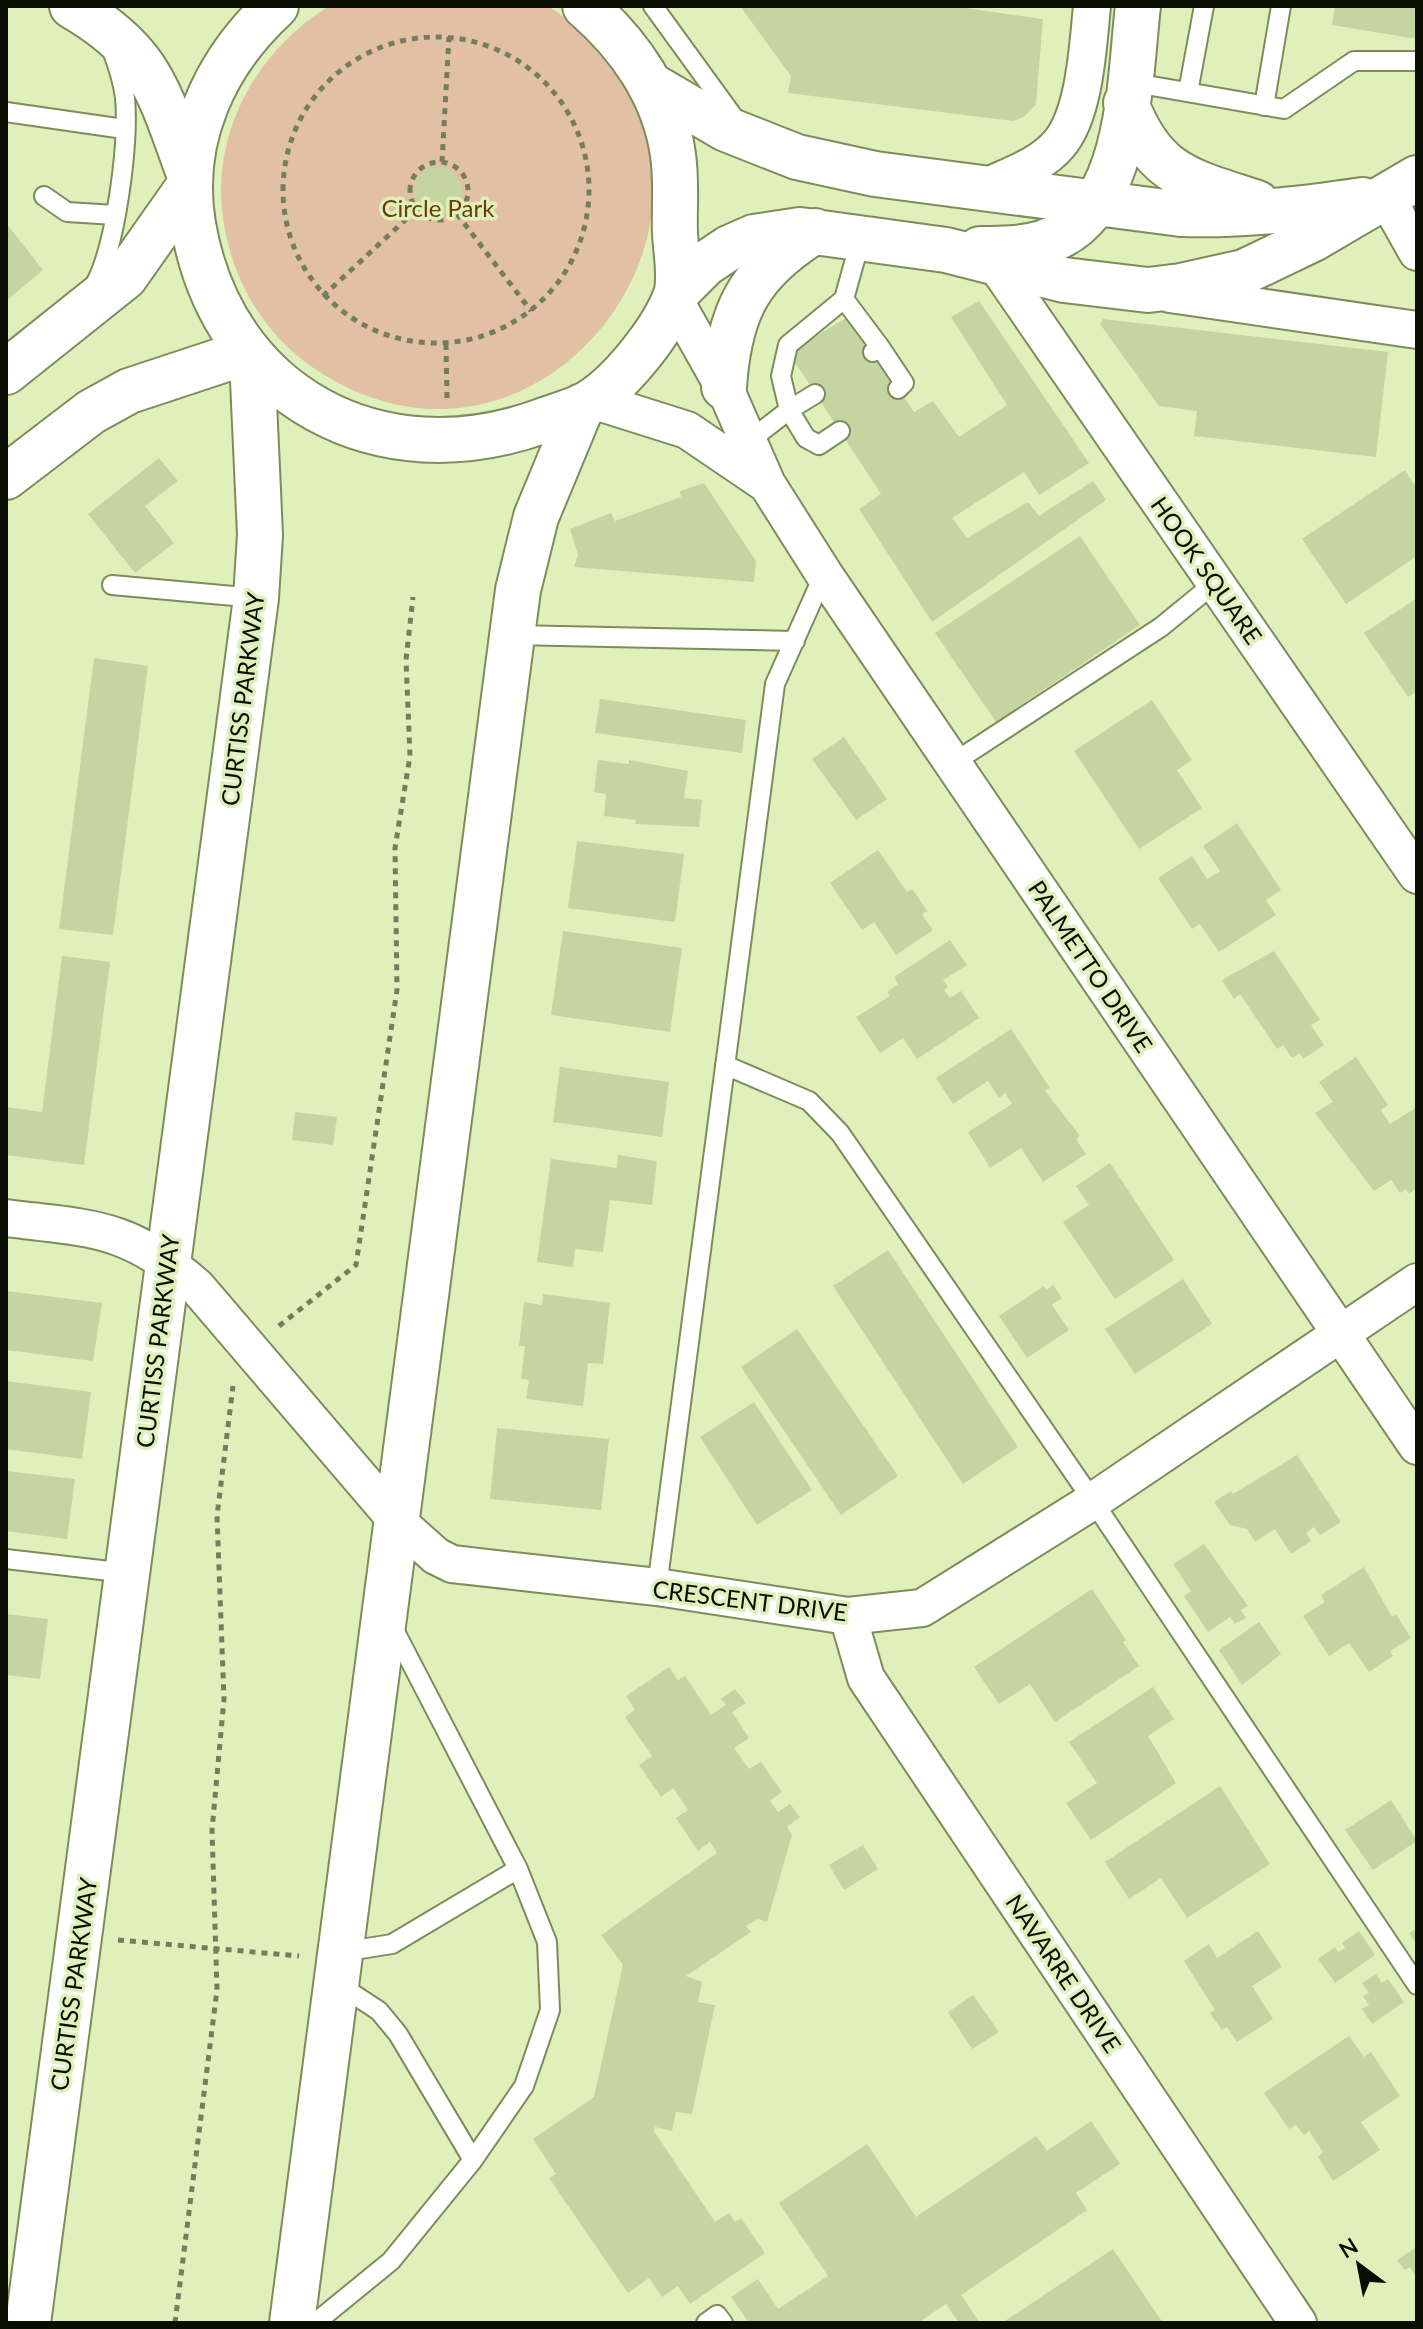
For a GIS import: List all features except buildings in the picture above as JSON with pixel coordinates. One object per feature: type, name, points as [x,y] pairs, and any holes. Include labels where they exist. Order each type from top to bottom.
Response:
[{"type":"main road","points":[[6,372],[125,277],[188,180],[200,121],[214,86],[232,54],[276,6]]},
{"type":"main road","points":[[585,6],[619,37],[649,84],[673,152],[676,296]]},
{"type":"main road","points":[[946,250],[1010,248],[1043,243],[1067,231],[1093,204],[1108,183],[1116,161],[1138,6]]},
{"type":"main road","points":[[87,16],[137,55],[148,73],[188,180],[203,272],[214,298],[249,355],[276,382],[335,419],[403,439],[484,436],[529,425],[587,403],[622,375],[645,347],[676,296],[705,264],[729,248],[781,231],[815,231],[946,250],[1064,280],[1148,290],[1244,272],[1313,239],[1401,188]]},
{"type":"main road","points":[[649,84],[691,111],[754,143],[797,157],[875,174],[1181,214],[1282,212],[1401,188]]},
{"type":"main road","points":[[1127,92],[1136,129],[1153,155],[1173,172],[1282,212]]},
{"type":"main road","points":[[724,387],[736,313],[752,285],[790,246],[815,231]]},
{"type":"main road","points":[[6,477],[91,412],[129,391],[249,355]]},
{"type":"main road","name":"CURTISS PARKWAY","points":[[28,2323],[256,598],[260,535],[249,355]]},
{"type":"main road","points":[[292,2323],[328,1964],[385,1613],[512,635],[526,550],[550,478],[587,403]]},
{"type":"street","points":[[984,188],[1041,159],[1059,145],[1070,126],[1079,92],[1092,6]]},
{"type":"street","points":[[1401,188],[1417,252]]},
{"type":"street","name":"HOOK SQUARE","points":[[996,265],[1417,875]]},
{"type":"street","points":[[1148,290],[1417,330]]},
{"type":"street","name":"PALMETTO DRIVE","points":[[676,296],[724,387],[767,484],[824,574],[1417,1446]]},
{"type":"street","name":"PALMETTO DRIVE","points":[[587,403],[687,430],[767,484]]},
{"type":"street","name":"CRESCENT DRIVE","points":[[6,1218],[105,1231],[129,1238],[168,1261],[197,1287],[397,1521],[436,1556],[452,1564],[657,1587],[848,1616],[922,1608],[1093,1501],[1417,1282]]},
{"type":"street","name":"NAVARRE DRIVE","points":[[848,1616],[866,1678],[1298,2323]]},
{"type":"lane","points":[[653,6],[711,90],[754,143]]},
{"type":"lane","points":[[1188,92],[1204,6]]},
{"type":"lane","points":[[1264,106],[1281,6]]},
{"type":"lane","points":[[77,315],[101,274],[110,250],[124,129],[122,80],[87,16]]},
{"type":"lane","points":[[1127,92],[1188,92],[1284,109],[1354,61],[1417,61]]},
{"type":"lane","points":[[6,112],[124,129]]},
{"type":"lane","points":[[44,196],[67,212],[115,215]]},
{"type":"lane","points":[[840,431],[819,445],[806,438],[789,410],[781,376],[788,345],[844,299],[861,238]]},
{"type":"lane","points":[[844,299],[876,349],[904,383],[898,389]]},
{"type":"lane","points":[[749,441],[815,394]]},
{"type":"lane","points":[[657,1587],[775,684],[824,574]]},
{"type":"lane","points":[[953,763],[1161,627],[1216,582]]},
{"type":"lane","points":[[112,585],[256,598]]},
{"type":"lane","points":[[512,635],[795,641]]},
{"type":"lane","points":[[725,1065],[809,1101],[840,1133],[1093,1501],[1417,1985]]},
{"type":"lane","points":[[6,1559],[127,1573]]},
{"type":"lane","points":[[315,2323],[391,2261],[473,2160],[524,2086],[550,2010],[547,1942],[518,1869],[385,1613]]},
{"type":"lane","points":[[473,2160],[398,2034],[379,2011],[328,1964],[392,1944],[518,1869]]},
{"type":"lane","points":[[706,2323],[717,2315],[723,2323]]},
{"type":"path","points":[[442,162],[449,37]]},
{"type":"path","points":[[449,37],[485,45],[528,68],[547,83],[569,112],[584,146],[590,182],[587,219],[576,253],[557,285],[531,311],[491,334],[446,344],[412,343],[379,333],[349,318],[323,296],[300,263],[285,225],[282,183],[289,143],[301,118],[335,75],[369,52],[408,39],[449,37]]},
{"type":"path","points":[[442,162],[459,171],[467,188],[467,197],[457,214],[441,220],[424,216],[416,210],[410,192],[411,182],[423,167],[442,162]]},
{"type":"path","points":[[323,296],[416,210]]},
{"type":"path","points":[[457,214],[531,311]]},
{"type":"path","points":[[446,344],[447,408]]},
{"type":"path","points":[[276,1330],[291,1313],[356,1265],[397,990],[395,848],[410,756],[406,660],[413,597]]},
{"type":"path","points":[[175,2323],[212,2038],[215,1950],[212,1830],[224,1699],[217,1516],[234,1380]]},
{"type":"path","points":[[109,1939],[328,1964]]},
{"type":"green space","name":"Circle Park","points":[[329,6],[548,6],[620,76],[651,156],[647,237],[614,311],[558,369],[485,403],[401,405],[312,367],[293,352],[262,318],[239,277],[225,232],[221,178],[226,148],[234,120],[263,67],[282,44]]}]
